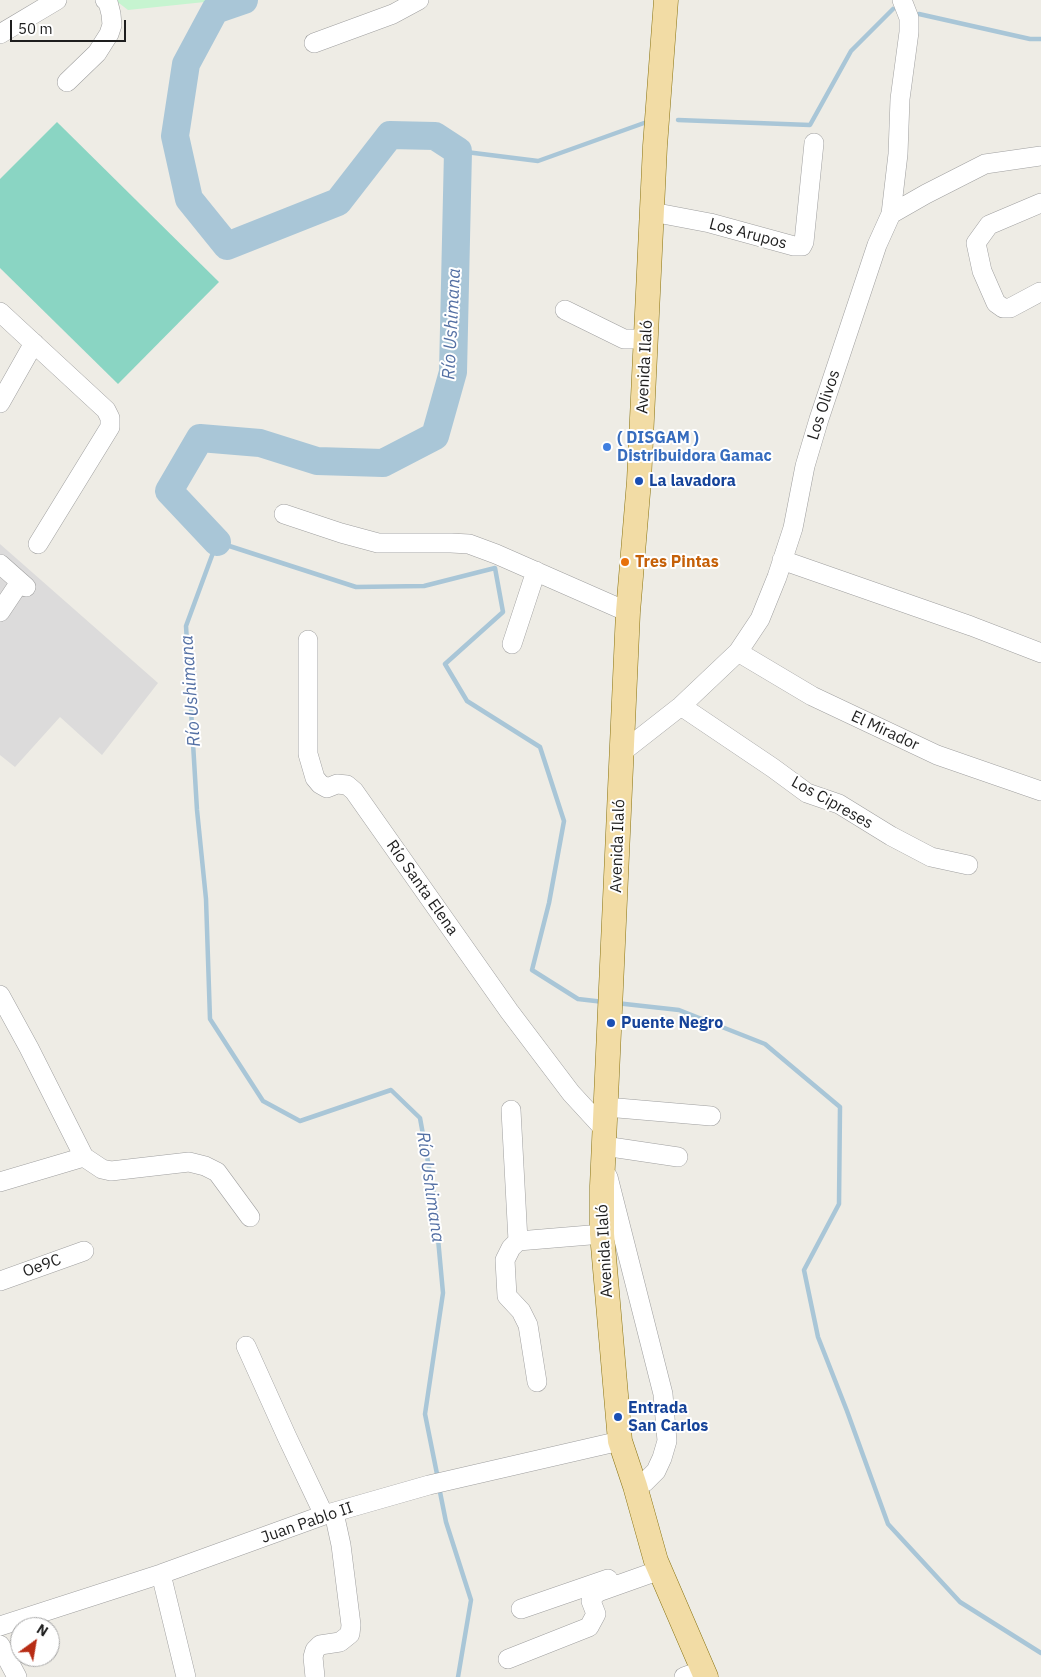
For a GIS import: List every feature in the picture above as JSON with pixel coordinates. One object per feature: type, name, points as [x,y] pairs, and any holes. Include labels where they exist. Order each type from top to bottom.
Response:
[{"type":"main road","name":"Avenida Ilaló","points":[[666,0],[655,146],[639,481],[628,612],[604,1146],[602,1234],[620,1441],[658,1565],[698,1674]]},
{"type":"street","points":[[0,34],[57,0]]},
{"type":"street","points":[[314,43],[394,14],[419,0]]},
{"type":"street","name":"Los Olivos","points":[[621,753],[681,706],[738,652],[760,618],[777,577],[793,528],[805,466],[819,419],[877,245],[892,214],[898,154],[900,99],[910,32],[909,18],[902,0]]},
{"type":"street","points":[[67,82],[97,52],[109,34],[112,25],[106,1]]},
{"type":"street","name":"Los Arupos","points":[[652,212],[710,223],[794,246],[802,246],[804,242],[814,143]]},
{"type":"street","points":[[892,214],[926,194],[985,164],[1041,156]]},
{"type":"street","points":[[1040,292],[1010,308],[1003,308],[996,304],[982,271],[976,243],[989,225],[1041,203]]},
{"type":"street","points":[[566,310],[624,339],[647,339]]},
{"type":"street","points":[[0,312],[106,410],[110,418],[110,427],[38,544]]},
{"type":"street","points":[[0,403],[34,343]]},
{"type":"street","points":[[284,514],[341,533],[378,542],[469,544],[536,570],[628,612]]},
{"type":"street","points":[[782,560],[971,626],[1041,653]]},
{"type":"street","points":[[0,564],[23,584],[0,612]]},
{"type":"street","points":[[512,644],[536,570]]},
{"type":"street","name":"Río Santa Elena","points":[[308,640],[308,754],[315,778],[327,788],[337,784],[347,785],[354,791],[509,1011],[571,1093],[604,1146]]},
{"type":"street","name":"El Mirador","points":[[738,652],[812,696],[937,755],[1041,791]]},
{"type":"street","name":"Los Cipreses","points":[[681,706],[773,768],[807,794],[839,804],[891,836],[932,858],[968,865]]},
{"type":"street","points":[[0,995],[30,1048],[84,1157],[102,1169],[111,1171],[189,1162],[205,1166],[217,1172],[250,1217]]},
{"type":"street","points":[[606,1107],[712,1116]]},
{"type":"street","points":[[511,1110],[518,1241]]},
{"type":"street","points":[[635,1486],[645,1482],[656,1471],[662,1458],[667,1441],[664,1402],[604,1146],[678,1156]]},
{"type":"street","points":[[0,1182],[84,1157]]},
{"type":"street","points":[[537,1382],[528,1325],[521,1311],[507,1296],[505,1260],[511,1248],[518,1241],[602,1234]]},
{"type":"street","name":"Oe9C","points":[[0,1281],[84,1251]]},
{"type":"street","points":[[246,1346],[287,1437],[329,1514],[342,1555],[351,1624],[350,1634],[340,1642],[320,1645],[314,1650],[313,1658],[316,1677]]},
{"type":"street","name":"Juan Pablo II","points":[[0,1626],[161,1574],[329,1514],[429,1485],[620,1441]]},
{"type":"street","points":[[521,1609],[618,1576],[658,1565]]},
{"type":"street","points":[[508,1659],[589,1627],[596,1614],[591,1601],[598,1592],[658,1565]]},
{"type":"street","points":[[161,1574],[186,1677]]},
{"type":"street","points":[[0,1645],[17,1677]]},
{"type":"shaded area","points":[[0,544],[158,683],[102,755],[60,717],[15,767],[0,755]]},
{"type":"green space","points":[[115,0],[224,0],[128,10]]},
{"type":"green space","points":[[57,122],[219,282],[118,384],[0,268],[0,179]]},
{"type":"waterway","name":"Río Ushimana","points":[[217,542],[169,491],[200,438],[260,443],[317,461],[383,463],[435,436],[453,372],[458,151],[435,136],[390,135],[338,202],[227,246],[189,199],[175,136],[186,64],[215,10],[244,0]]},
{"type":"waterway","points":[[678,120],[810,125],[851,51],[893,9]]},
{"type":"waterway","points":[[919,14],[1030,39],[1041,39]]},
{"type":"waterway","points":[[458,151],[538,161],[644,123]]},
{"type":"waterway","name":"Río Ushimana","points":[[438,1479],[425,1414],[443,1293],[434,1195],[420,1118],[391,1090],[300,1121],[263,1101],[210,1019],[206,899],[197,810],[186,626],[217,542],[356,587],[424,586],[495,568],[503,612],[445,664],[467,701],[540,747],[564,821],[549,903],[532,970],[578,999],[604,1002]]},
{"type":"waterway","points":[[616,1003],[679,1010],[765,1044],[840,1107],[839,1204],[804,1270],[818,1337],[888,1524],[960,1602],[1041,1653]]},
{"type":"waterway","name":"Río Ushimana","points":[[439,1487],[446,1522],[471,1600],[458,1677]]},
{"type":"place","name":"( DISGAM ) Distribuidora Gamac","points":[[607,447]]},
{"type":"place","name":"La lavadora","points":[[639,481]]},
{"type":"place","name":"Tres Pintas","points":[[625,562]]},
{"type":"place","name":"Puente Negro","points":[[611,1023]]},
{"type":"place","name":"Entrada San Carlos","points":[[618,1417]]}]
